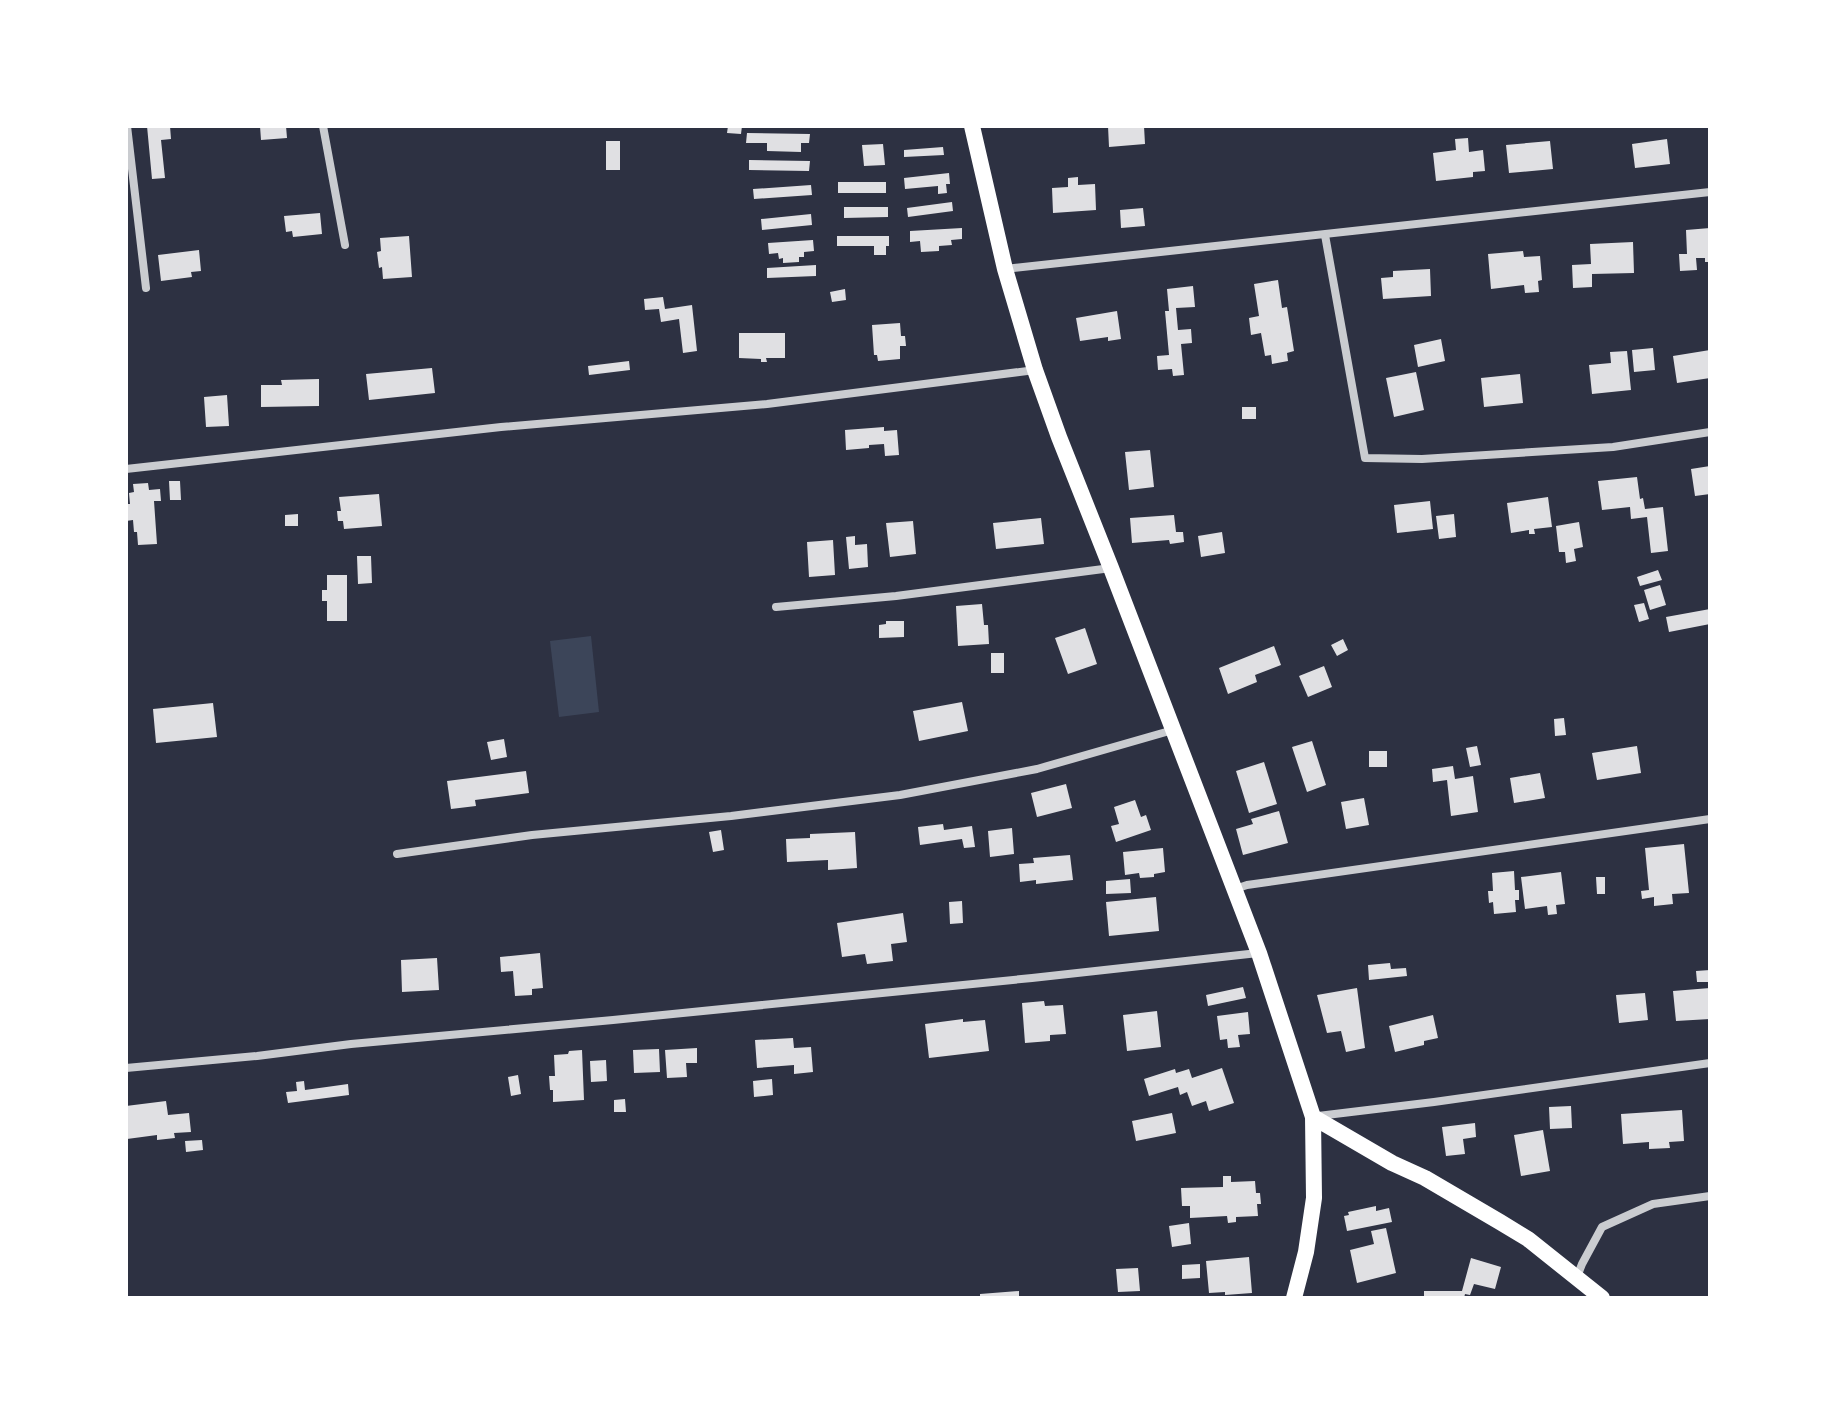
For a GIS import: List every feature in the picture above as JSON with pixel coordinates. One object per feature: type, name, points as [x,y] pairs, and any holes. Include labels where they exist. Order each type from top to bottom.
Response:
[{"type":"main road","points":[[972,126],[1005,269],[1035,370],[1259,953],[1313,1117],[1314,1198],[1294,1298]]},
{"type":"main road","points":[[1313,1117],[1528,1239],[1602,1298]]},
{"type":"street","points":[[127,126],[146,288]]},
{"type":"street","points":[[323,126],[345,245]]},
{"type":"street","points":[[1005,269],[1710,192]]},
{"type":"street","points":[[1325,235],[1366,458],[1422,459],[1613,447],[1710,432]]},
{"type":"street","points":[[126,469],[488,428],[806,400],[1035,370]]},
{"type":"street","points":[[776,607],[910,595],[1111,568]]},
{"type":"street","points":[[397,854],[532,835],[731,816],[900,795],[1037,769],[1174,730]]},
{"type":"street","points":[[1235,889],[1710,819]]},
{"type":"street","points":[[126,1068],[1019,980],[1259,953]]},
{"type":"street","points":[[1313,1117],[1710,1063]]},
{"type":"street","points":[[1577,1277],[1602,1227],[1653,1204],[1710,1196]]},
{"type":"shaded area","points":[[591,636],[599,712],[559,717],[550,641]]},
{"type":"building","points":[[147,126],[170,126],[171,139],[161,140],[165,178],[152,179]]},
{"type":"building","points":[[260,126],[286,126],[287,138],[261,140]]},
{"type":"building","points":[[728,126],[742,126],[741,134],[727,133]]},
{"type":"building","points":[[1108,126],[1144,126],[1145,144],[1109,147]]},
{"type":"building","points":[[747,133],[810,134],[809,143],[801,143],[801,152],[767,151],[767,143],[746,143]]},
{"type":"building","points":[[1468,138],[1469,152],[1483,150],[1485,171],[1473,172],[1473,177],[1436,181],[1433,153],[1456,150],[1455,139]]},
{"type":"building","points":[[1667,139],[1670,164],[1635,168],[1632,144]]},
{"type":"building","points":[[606,141],[620,141],[620,170],[606,170]]},
{"type":"building","points":[[1550,141],[1553,169],[1509,173],[1506,145]]},
{"type":"building","points":[[883,144],[885,165],[864,166],[862,145]]},
{"type":"building","points":[[943,147],[944,155],[904,157],[904,150]]},
{"type":"building","points":[[749,160],[810,161],[809,171],[749,170]]},
{"type":"building","points":[[949,173],[947,193],[938,194],[938,186],[905,189],[904,178]]},
{"type":"building","points":[[1078,177],[1078,185],[1095,184],[1096,210],[1053,213],[1052,188],[1068,187],[1068,178]]},
{"type":"building","points":[[838,182],[886,182],[886,193],[838,193]]},
{"type":"building","points":[[811,185],[812,195],[754,199],[753,189]]},
{"type":"building","points":[[952,202],[953,211],[908,217],[907,208]]},
{"type":"building","points":[[844,207],[888,207],[888,217],[844,218]]},
{"type":"building","points":[[1143,208],[1145,226],[1121,228],[1120,210]]},
{"type":"building","points":[[320,213],[322,234],[293,237],[292,231],[286,232],[284,216]]},
{"type":"building","points":[[811,214],[812,225],[762,230],[761,219]]},
{"type":"building","points":[[962,228],[962,239],[951,240],[952,245],[939,246],[939,251],[921,252],[920,241],[910,242],[910,231]]},
{"type":"building","points":[[1710,228],[1710,262],[1705,262],[1705,258],[1696,258],[1697,270],[1680,271],[1679,254],[1687,254],[1686,230]]},
{"type":"building","points":[[409,236],[412,277],[383,279],[377,252],[381,251],[380,238]]},
{"type":"building","points":[[837,236],[889,236],[889,246],[886,246],[886,255],[874,255],[874,246],[837,246]]},
{"type":"building","points":[[813,240],[814,251],[804,252],[799,262],[783,263],[778,253],[769,254],[768,243]]},
{"type":"building","points":[[1633,242],[1634,273],[1592,274],[1592,287],[1573,288],[1572,265],[1591,264],[1590,244]]},
{"type":"building","points":[[199,250],[201,271],[191,272],[192,277],[161,281],[158,255]]},
{"type":"building","points":[[1523,251],[1524,257],[1540,256],[1542,280],[1538,281],[1539,292],[1525,293],[1524,285],[1491,289],[1488,254]]},
{"type":"building","points":[[816,265],[816,276],[767,278],[767,268]]},
{"type":"building","points":[[1430,269],[1431,296],[1383,299],[1381,278],[1393,277],[1393,271]]},
{"type":"building","points":[[1278,280],[1282,308],[1287,307],[1294,351],[1287,353],[1288,361],[1272,364],[1271,355],[1265,356],[1261,333],[1251,335],[1249,318],[1259,316],[1254,284]]},
{"type":"building","points":[[1193,286],[1195,307],[1176,308],[1178,330],[1191,329],[1192,343],[1181,344],[1184,375],[1173,376],[1172,369],[1158,370],[1157,356],[1169,355],[1165,311],[1169,311],[1167,289]]},
{"type":"building","points":[[845,289],[846,300],[832,302],[830,292]]},
{"type":"building","points":[[663,297],[665,309],[692,305],[697,351],[683,353],[679,319],[661,322],[659,309],[645,310],[644,299]]},
{"type":"building","points":[[1117,311],[1121,339],[1108,341],[1108,337],[1080,341],[1076,318]]},
{"type":"building","points":[[900,323],[906,346],[900,346],[900,359],[878,361],[877,355],[874,355],[872,325]]},
{"type":"building","points":[[739,333],[785,333],[785,358],[766,358],[767,362],[761,362],[761,359],[739,358]]},
{"type":"building","points":[[1441,339],[1445,361],[1418,367],[1414,345]]},
{"type":"building","points":[[1653,348],[1655,370],[1634,372],[1632,350]]},
{"type":"building","points":[[1710,350],[1710,378],[1677,383],[1673,356]]},
{"type":"building","points":[[1627,351],[1631,390],[1592,394],[1589,365],[1611,363],[1610,352]]},
{"type":"building","points":[[629,361],[630,370],[589,375],[588,366]]},
{"type":"building","points":[[432,368],[435,393],[369,400],[366,374]]},
{"type":"building","points":[[1416,372],[1424,410],[1394,417],[1386,378]]},
{"type":"building","points":[[1520,374],[1523,403],[1484,407],[1481,378]]},
{"type":"building","points":[[319,379],[319,406],[261,407],[261,385],[282,385],[281,380]]},
{"type":"building","points":[[227,395],[229,426],[206,427],[204,397]]},
{"type":"building","points":[[1242,407],[1256,407],[1256,419],[1242,419]]},
{"type":"building","points":[[884,427],[884,431],[897,430],[899,455],[885,456],[884,444],[846,450],[845,430]]},
{"type":"building","points":[[1150,450],[1154,487],[1129,490],[1125,452]]},
{"type":"building","points":[[1710,466],[1710,494],[1695,496],[1691,469]]},
{"type":"building","points":[[1637,477],[1640,499],[1643,498],[1645,509],[1663,507],[1668,551],[1651,553],[1647,517],[1631,519],[1630,507],[1602,510],[1598,481]]},
{"type":"building","points":[[169,481],[180,481],[181,500],[170,500]]},
{"type":"building","points":[[148,483],[149,490],[160,489],[161,501],[154,501],[157,544],[138,545],[133,520],[126,521],[126,504],[130,504],[129,493],[134,492],[133,484]]},
{"type":"building","points":[[379,494],[382,526],[344,529],[343,521],[338,521],[337,511],[341,511],[339,497]]},
{"type":"building","points":[[1548,497],[1552,527],[1534,529],[1535,534],[1529,534],[1529,530],[1511,533],[1507,503]]},
{"type":"building","points":[[1430,501],[1433,529],[1397,533],[1394,505]]},
{"type":"building","points":[[298,514],[298,526],[285,526],[285,515]]},
{"type":"building","points":[[1454,514],[1456,537],[1439,539],[1436,516]]},
{"type":"building","points":[[1174,515],[1176,532],[1183,532],[1184,542],[1132,543],[1130,518]]},
{"type":"building","points":[[1041,518],[1044,544],[996,549],[993,523]]},
{"type":"building","points":[[913,521],[916,554],[890,557],[886,523]]},
{"type":"building","points":[[1579,522],[1583,547],[1574,549],[1576,561],[1566,563],[1565,552],[1559,552],[1556,526]]},
{"type":"building","points":[[1222,532],[1225,553],[1201,557],[1198,536]]},
{"type":"building","points":[[855,536],[855,545],[867,544],[868,567],[849,569],[846,537]]},
{"type":"building","points":[[833,540],[835,575],[809,577],[807,542]]},
{"type":"building","points":[[357,556],[371,556],[372,583],[358,584]]},
{"type":"building","points":[[1658,570],[1662,580],[1640,586],[1637,577]]},
{"type":"building","points":[[327,575],[347,575],[347,621],[327,621],[327,601],[322,601],[322,590],[327,590]]},
{"type":"building","points":[[1660,585],[1666,605],[1650,610],[1644,590]]},
{"type":"building","points":[[1644,603],[1649,619],[1639,622],[1634,605]]},
{"type":"building","points":[[982,604],[989,644],[958,646],[956,606]]},
{"type":"building","points":[[1710,609],[1710,624],[1669,632],[1666,617]]},
{"type":"building","points":[[886,621],[904,621],[904,637],[879,638],[879,625],[886,624]]},
{"type":"building","points":[[1085,628],[1097,664],[1068,674],[1055,638]]},
{"type":"building","points":[[1343,639],[1348,650],[1337,656],[1331,645]]},
{"type":"building","points":[[1274,646],[1281,665],[1255,675],[1257,682],[1228,694],[1219,668]]},
{"type":"building","points":[[991,653],[1004,653],[1004,673],[991,673]]},
{"type":"building","points":[[1324,666],[1332,687],[1308,697],[1299,676]]},
{"type":"building","points":[[962,702],[968,731],[919,741],[913,711]]},
{"type":"building","points":[[213,703],[217,737],[156,743],[153,709]]},
{"type":"building","points":[[1564,718],[1566,735],[1555,736],[1554,719]]},
{"type":"building","points":[[504,739],[507,757],[491,760],[487,742]]},
{"type":"building","points":[[1312,741],[1326,785],[1307,792],[1292,747]]},
{"type":"building","points":[[1477,746],[1481,765],[1470,767],[1466,748]]},
{"type":"building","points":[[1637,746],[1641,773],[1597,780],[1592,753]]},
{"type":"building","points":[[1369,751],[1387,751],[1387,767],[1369,767]]},
{"type":"building","points":[[1264,762],[1277,804],[1249,813],[1236,771]]},
{"type":"building","points":[[1453,766],[1455,779],[1473,776],[1478,812],[1451,816],[1447,780],[1433,782],[1432,769]]},
{"type":"building","points":[[526,771],[529,793],[475,800],[476,806],[451,809],[447,781]]},
{"type":"building","points":[[1540,773],[1545,798],[1514,803],[1510,778]]},
{"type":"building","points":[[1066,784],[1072,808],[1037,817],[1031,793]]},
{"type":"building","points":[[1364,798],[1369,825],[1346,829],[1341,802]]},
{"type":"building","points":[[1135,800],[1141,817],[1146,815],[1151,830],[1116,842],[1111,826],[1119,824],[1114,807]]},
{"type":"building","points":[[1279,811],[1288,843],[1243,855],[1236,829],[1253,824],[1251,819]]},
{"type":"building","points":[[943,824],[944,830],[972,826],[975,847],[964,848],[962,839],[920,845],[918,827]]},
{"type":"building","points":[[1012,828],[1014,854],[990,857],[988,831]]},
{"type":"building","points":[[721,830],[724,850],[713,852],[709,832]]},
{"type":"building","points":[[855,832],[857,868],[828,870],[828,860],[787,862],[786,839],[810,838],[810,834]]},
{"type":"building","points":[[1684,844],[1689,893],[1672,894],[1673,904],[1654,906],[1654,897],[1642,899],[1641,891],[1649,890],[1645,848]]},
{"type":"building","points":[[1163,848],[1165,872],[1154,874],[1154,877],[1140,878],[1139,873],[1125,875],[1123,852]]},
{"type":"building","points":[[1070,855],[1073,880],[1036,884],[1036,880],[1020,882],[1019,864],[1034,863],[1033,858]]},
{"type":"building","points":[[1514,871],[1515,890],[1519,890],[1519,900],[1515,900],[1516,912],[1494,914],[1488,891],[1493,891],[1492,873]]},
{"type":"building","points":[[1561,872],[1565,904],[1556,905],[1557,914],[1548,915],[1547,906],[1525,909],[1521,877]]},
{"type":"building","points":[[1596,877],[1605,877],[1605,894],[1597,894]]},
{"type":"building","points":[[1130,879],[1131,893],[1106,894],[1106,881]]},
{"type":"building","points":[[1156,897],[1159,931],[1109,936],[1106,902]]},
{"type":"building","points":[[962,901],[963,923],[950,924],[949,902]]},
{"type":"building","points":[[903,913],[907,942],[891,944],[893,961],[867,964],[865,954],[842,957],[837,923]]},
{"type":"building","points":[[540,953],[543,988],[532,989],[532,995],[515,996],[513,971],[501,972],[500,957]]},
{"type":"building","points":[[437,958],[439,990],[402,992],[401,960]]},
{"type":"building","points":[[1390,963],[1391,969],[1406,968],[1407,976],[1369,980],[1368,965]]},
{"type":"building","points":[[1710,970],[1710,982],[1697,982],[1696,971]]},
{"type":"building","points":[[1243,987],[1246,998],[1208,1006],[1206,995]]},
{"type":"building","points":[[1357,988],[1365,1048],[1346,1052],[1341,1031],[1327,1033],[1317,995]]},
{"type":"building","points":[[1710,988],[1710,1019],[1676,1021],[1673,991]]},
{"type":"building","points":[[1645,993],[1648,1020],[1619,1023],[1616,995]]},
{"type":"building","points":[[1044,1001],[1045,1006],[1063,1005],[1066,1034],[1050,1035],[1050,1041],[1025,1043],[1022,1003]]},
{"type":"building","points":[[1157,1011],[1161,1047],[1127,1051],[1123,1015]]},
{"type":"building","points":[[1248,1012],[1250,1034],[1238,1035],[1240,1047],[1228,1048],[1227,1039],[1220,1040],[1217,1016]]},
{"type":"building","points":[[1433,1015],[1438,1038],[1395,1052],[1389,1026]]},
{"type":"building","points":[[963,1019],[963,1022],[985,1020],[989,1051],[929,1058],[925,1024]]},
{"type":"building","points":[[793,1038],[794,1048],[811,1047],[813,1072],[794,1074],[794,1065],[757,1068],[755,1040]]},
{"type":"building","points":[[697,1048],[697,1063],[686,1063],[687,1077],[667,1078],[665,1050]]},
{"type":"building","points":[[659,1049],[660,1072],[634,1073],[633,1050]]},
{"type":"building","points":[[582,1050],[584,1100],[553,1102],[549,1076],[555,1076],[554,1055]]},
{"type":"building","points":[[606,1060],[607,1081],[591,1082],[590,1061]]},
{"type":"building","points":[[1222,1068],[1234,1103],[1209,1111],[1206,1101],[1192,1106],[1187,1092],[1180,1095],[1178,1087],[1149,1096],[1144,1079],[1175,1069],[1176,1073],[1189,1069],[1192,1078]]},
{"type":"building","points":[[518,1075],[521,1094],[511,1096],[508,1077]]},
{"type":"building","points":[[772,1079],[773,1095],[754,1097],[753,1081]]},
{"type":"building","points":[[304,1081],[305,1090],[348,1084],[349,1095],[288,1103],[286,1092],[297,1091],[296,1082]]},
{"type":"building","points":[[625,1099],[626,1112],[614,1112],[614,1100]]},
{"type":"building","points":[[166,1101],[168,1115],[189,1113],[191,1132],[174,1133],[175,1138],[157,1140],[157,1135],[127,1139],[126,1106]]},
{"type":"building","points":[[1571,1106],[1572,1128],[1550,1129],[1549,1107]]},
{"type":"building","points":[[1682,1110],[1684,1141],[1669,1142],[1670,1148],[1649,1149],[1649,1142],[1623,1144],[1621,1114]]},
{"type":"building","points":[[1172,1113],[1176,1133],[1136,1141],[1132,1121]]},
{"type":"building","points":[[1475,1123],[1476,1137],[1463,1139],[1465,1154],[1446,1156],[1442,1127]]},
{"type":"building","points":[[1543,1130],[1550,1171],[1521,1176],[1514,1135]]},
{"type":"building","points":[[202,1140],[203,1150],[186,1152],[185,1141]]},
{"type":"building","points":[[1223,1176],[1231,1176],[1231,1182],[1255,1181],[1261,1204],[1257,1204],[1258,1216],[1236,1217],[1236,1222],[1228,1223],[1227,1216],[1190,1218],[1190,1206],[1182,1206],[1181,1188],[1223,1187]]},
{"type":"building","points":[[1376,1206],[1376,1211],[1389,1208],[1392,1222],[1347,1231],[1344,1216],[1349,1215],[1348,1212]]},
{"type":"building","points":[[1189,1223],[1191,1244],[1172,1247],[1169,1226]]},
{"type":"building","points":[[1386,1228],[1396,1273],[1357,1283],[1350,1250],[1374,1244],[1371,1231]]},
{"type":"building","points":[[1249,1257],[1252,1293],[1209,1293],[1206,1261]]},
{"type":"building","points":[[1471,1258],[1501,1267],[1495,1289],[1474,1284],[1470,1295],[1465,1294],[1464,1298],[1424,1298],[1424,1291],[1462,1291]]},
{"type":"building","points":[[1200,1264],[1200,1278],[1182,1279],[1182,1265]]},
{"type":"building","points":[[1138,1268],[1140,1291],[1118,1292],[1116,1269]]},
{"type":"building","points":[[1019,1291],[1019,1298],[980,1298],[980,1294]]}]
